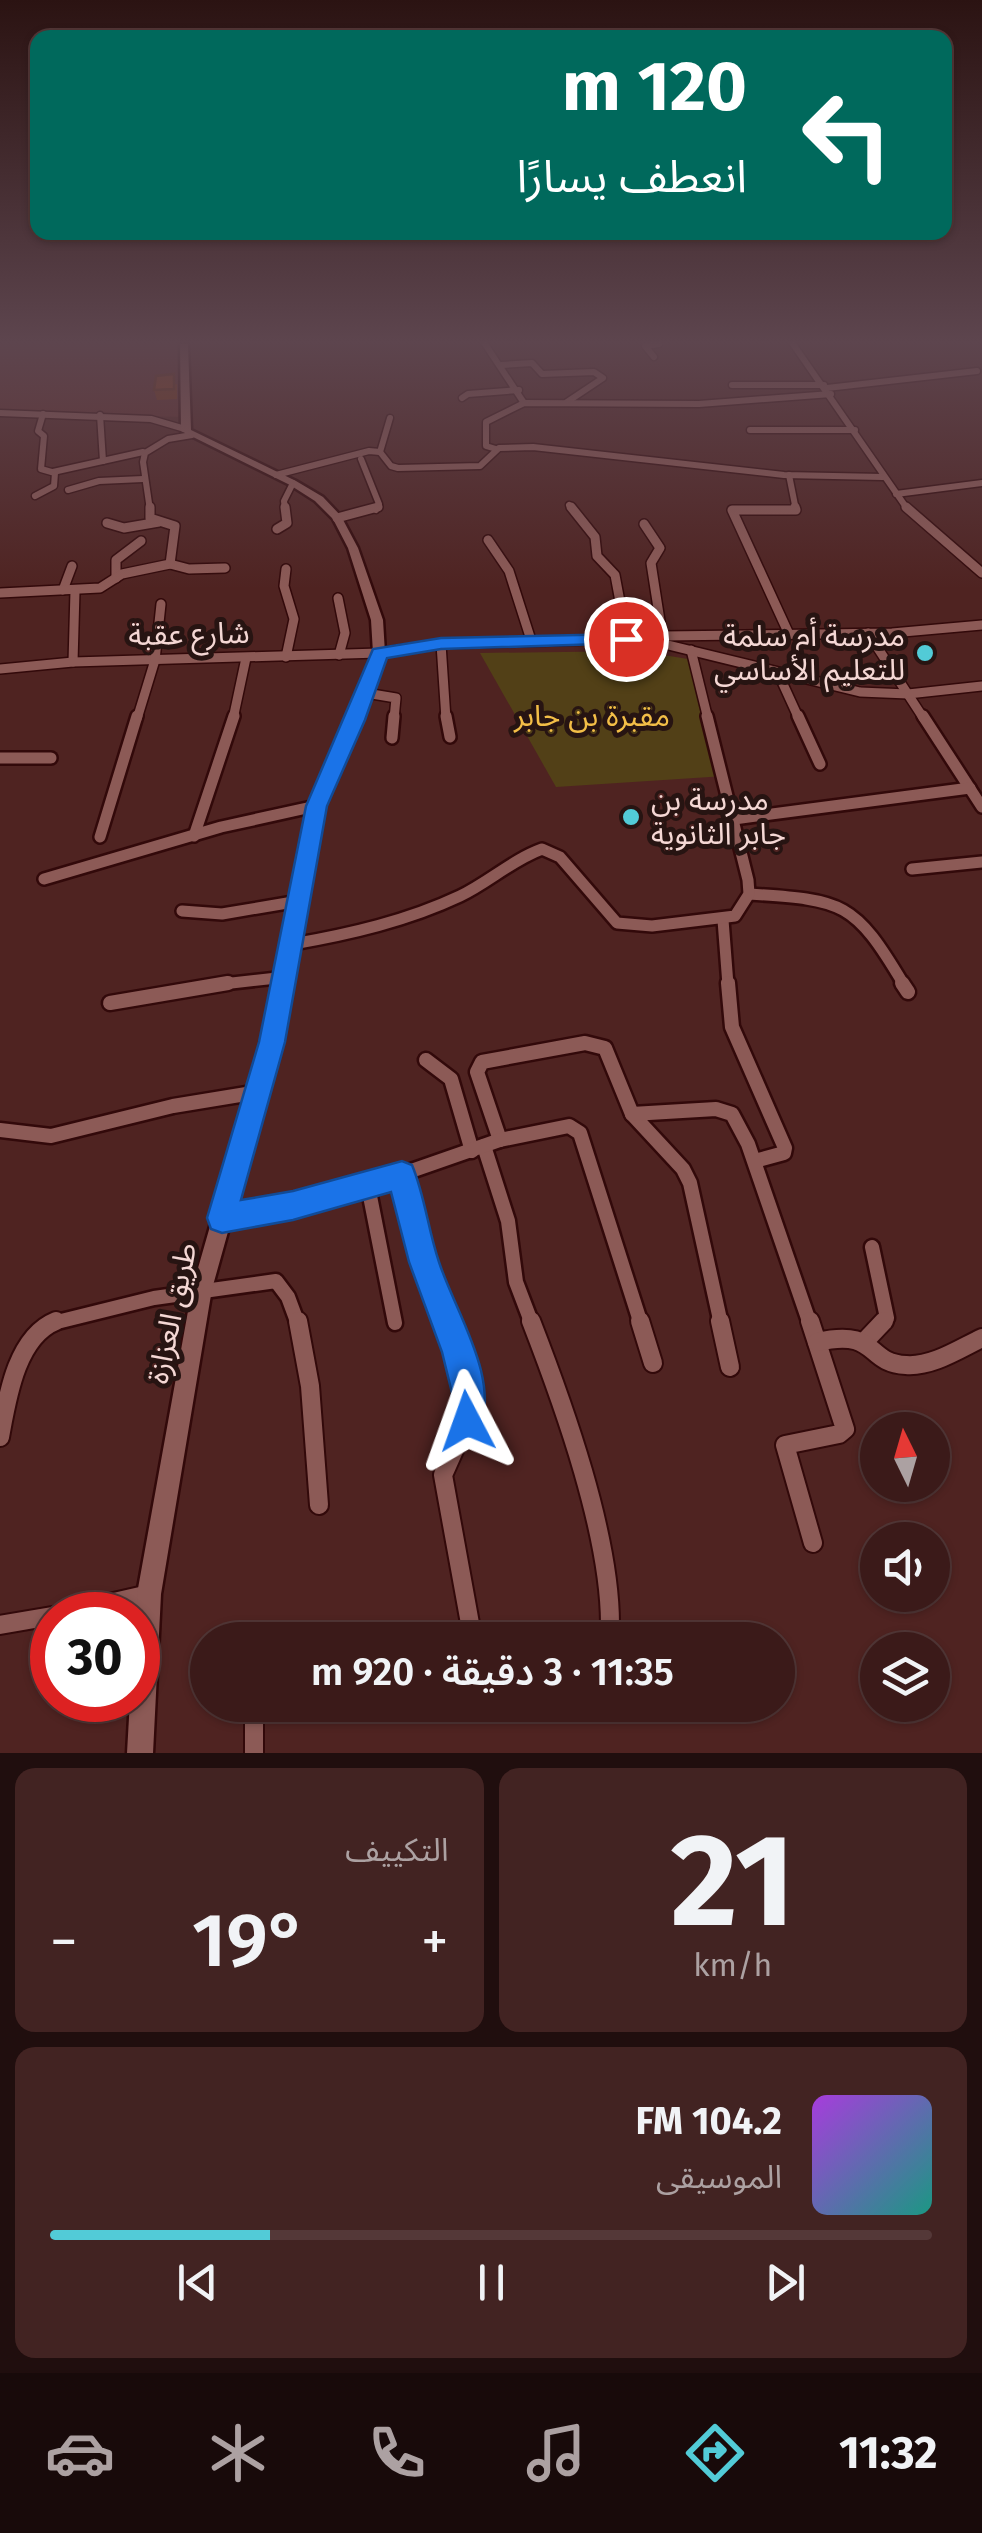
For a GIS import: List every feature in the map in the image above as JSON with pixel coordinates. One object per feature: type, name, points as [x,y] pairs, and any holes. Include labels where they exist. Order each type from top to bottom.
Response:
[{"type":"street","points":[[40,426],[38,431],[44,436],[38,460],[41,470],[53,472],[143,452],[188,432]]},
{"type":"street","points":[[101,426],[103,460]]},
{"type":"street","points":[[177,426],[188,432]]},
{"type":"street","points":[[188,426],[188,432]]},
{"type":"street","points":[[380,452],[388,426]]},
{"type":"street","points":[[486,426],[486,446],[496,448],[551,448],[789,475],[883,476]]},
{"type":"street","points":[[852,426],[916,520],[982,572]]},
{"type":"street","points":[[750,430],[855,430]]},
{"type":"street","name":"طريق العزازة","points":[[149,1592],[202,1289],[286,978],[316,806],[380,653],[377,620],[353,548],[337,518],[320,499],[188,432]]},
{"type":"street","points":[[277,529],[287,522],[285,479],[369,450],[380,452],[391,466],[398,468],[460,468],[484,464],[496,448]]},
{"type":"street","points":[[143,452],[140,460],[152,505],[150,518],[176,526],[170,564]]},
{"type":"street","points":[[337,518],[378,509],[361,459]]},
{"type":"street","points":[[35,496],[50,491],[53,472]]},
{"type":"street","points":[[788,632],[732,508],[796,510],[789,475]]},
{"type":"street","points":[[68,490],[99,481],[144,479]]},
{"type":"street","points":[[896,494],[982,484]]},
{"type":"street","points":[[569,505],[595,536],[599,560],[616,575],[626,639]]},
{"type":"street","points":[[107,523],[124,528],[159,522]]},
{"type":"street","points":[[644,524],[660,548],[650,563],[664,640]]},
{"type":"street","points":[[488,540],[509,571],[531,640]]},
{"type":"street","points":[[116,578],[116,560],[141,541]]},
{"type":"street","points":[[0,593],[75,592],[108,586],[116,578],[170,564],[189,569],[224,568]]},
{"type":"street","points":[[63,590],[72,566]]},
{"type":"street","points":[[286,570],[284,586],[294,619],[286,656]]},
{"type":"street","points":[[73,662],[75,592]]},
{"type":"street","points":[[338,598],[345,633],[340,655]]},
{"type":"street","points":[[100,837],[155,660],[161,604]]},
{"type":"street","points":[[664,640],[982,625]]},
{"type":"street","points":[[868,633],[982,807]]},
{"type":"street","name":"شارع عقبة","points":[[0,668],[73,662],[380,653],[441,644],[531,640],[664,640]]},
{"type":"street","points":[[664,640],[844,689],[908,694],[982,686]]},
{"type":"street","points":[[441,644],[442,699],[450,737]]},
{"type":"street","points":[[293,944],[406,917],[460,896],[542,850],[560,856],[617,924],[631,927],[734,916],[749,894],[692,650]]},
{"type":"street","points":[[194,836],[236,710],[246,658]]},
{"type":"street","points":[[778,673],[820,764]]},
{"type":"street","points":[[366,693],[396,698],[392,738]]},
{"type":"street","points":[[0,758],[50,758]]},
{"type":"street","points":[[734,819],[970,788]]},
{"type":"street","points":[[44,879],[316,806]]},
{"type":"street","points":[[912,868],[982,862]]},
{"type":"street","points":[[749,894],[828,900],[851,912],[874,938],[908,992]]},
{"type":"street","points":[[182,911],[222,914],[299,900]]},
{"type":"street","points":[[722,920],[734,1036],[785,1144],[784,1153],[754,1162]]},
{"type":"street","points":[[110,1003],[244,980],[286,978]]},
{"type":"street","points":[[610,1622],[610,1588],[602,1548],[559,1396],[516,1282],[508,1221],[486,1146],[477,1072],[482,1062],[585,1043],[600,1044],[632,1114],[683,1169],[690,1183],[730,1367]]},
{"type":"street","points":[[426,1060],[450,1079],[486,1146]]},
{"type":"street","points":[[0,1130],[51,1136],[173,1106],[258,1092]]},
{"type":"street","points":[[632,1114],[728,1111],[736,1120],[754,1162],[844,1429],[839,1434],[787,1442],[784,1450],[813,1542]]},
{"type":"street","points":[[222,1218],[368,1186],[486,1146],[562,1127],[580,1133],[653,1363]]},
{"type":"street","points":[[402,1175],[424,1262],[469,1393],[467,1421],[443,1475],[470,1622]]},
{"type":"street","points":[[368,1186],[395,1323]]},
{"type":"street","points":[[866,1340],[888,1318],[872,1247]]},
{"type":"street","points":[[0,1438],[10,1394],[40,1328],[52,1320],[202,1289],[262,1280],[276,1282],[286,1289],[303,1346],[319,1505]]},
{"type":"street","points":[[817,1342],[841,1335],[866,1340],[888,1360],[912,1366],[982,1338]]},
{"type":"street","points":[[0,1625],[30,1620]]},
{"type":"street","name":"طريق العزازة","points":[[138,1752],[140,1722]]},
{"type":"street","points":[[254,1722],[254,1753]]},
{"type":"green space","name":"مقبرة بن جابر","points":[[639,651],[694,660],[725,776],[556,787],[480,653]]},
{"type":"place","name":"مدرسة أم سلمة للتعليم الأساسي","points":[[925,653]]},
{"type":"place","name":"مدرسة بن جابر الثانوية","points":[[631,817]]},
{"type":"route","points":[[467,1421],[469,1393],[424,1262],[402,1175],[293,1206],[222,1218],[272,1042],[316,806],[356,720],[380,653],[441,644],[626,639]]}]
